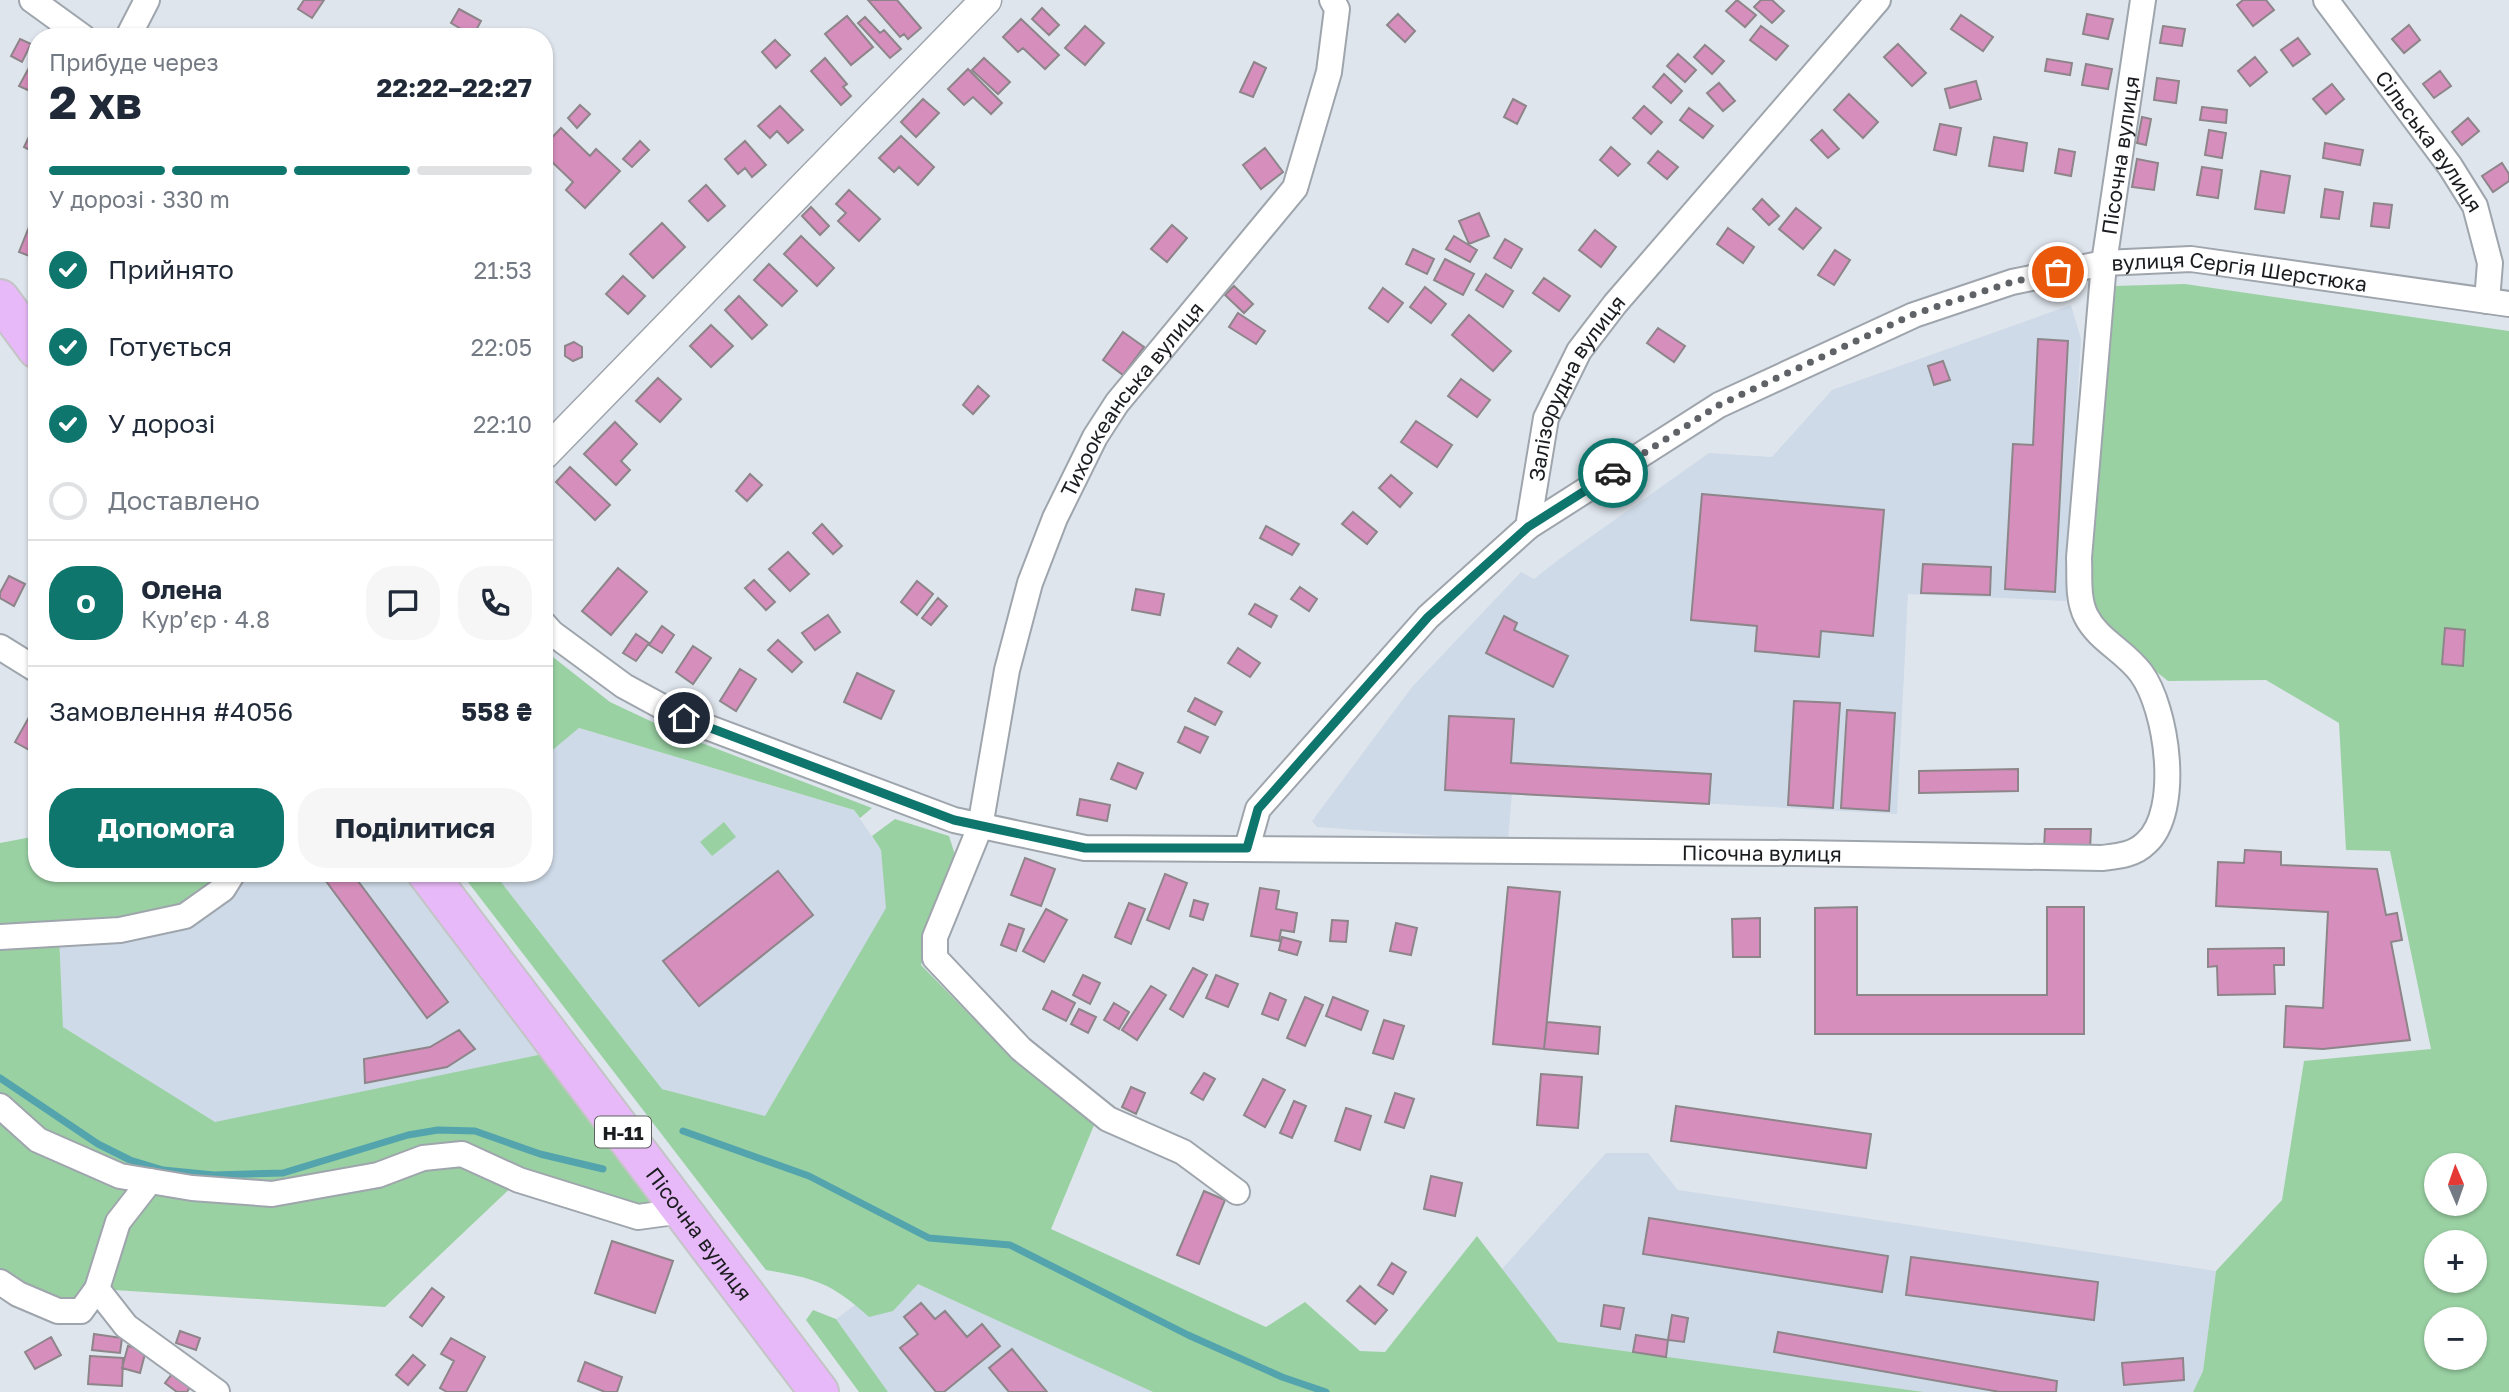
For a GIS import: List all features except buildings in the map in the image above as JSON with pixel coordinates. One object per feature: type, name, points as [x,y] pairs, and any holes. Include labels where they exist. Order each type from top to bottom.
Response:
[{"type":"main road","points":[[0,299],[28,337]]},
{"type":"main road","name":"Пісочна вулиця","points":[[433,882],[819,1392]]},
{"type":"street","points":[[32,0],[71,28]]},
{"type":"street","points":[[133,28],[147,0]]},
{"type":"street","points":[[553,445],[986,0]]},
{"type":"street","name":"Тихоокеанська вулиця","points":[[1237,1192],[1183,1152],[1108,1119],[1021,1049],[934,958],[935,937],[979,827],[1007,670],[1030,583],[1055,519],[1096,437],[1117,403],[1295,188],[1329,72],[1337,9],[1332,0]]},
{"type":"street","name":"Залізорудна вулиця","points":[[1528,527],[1546,418],[1579,351],[1615,304],[1878,0]]},
{"type":"street","name":"Пісочна вулиця","points":[[553,634],[624,687],[684,718],[796,763],[954,820],[1085,848],[2102,859],[2132,853],[2146,844],[2158,830],[2164,815],[2167,753],[2155,697],[2141,673],[2126,655],[2100,635],[2085,615],[2080,593],[2079,558],[2104,263],[2143,0]]},
{"type":"street","name":"Сільська вулиця","points":[[2326,0],[2450,166],[2475,206],[2498,302]]},
{"type":"street","name":"вулиця Сергія Шерстюка","points":[[1528,527],[1719,405],[1914,314],[2012,282],[2104,263],[2191,259],[2498,302]]},
{"type":"street","points":[[1247,848],[1258,809],[1428,617],[1528,527]]},
{"type":"street","points":[[0,647],[28,664]]},
{"type":"street","points":[[0,937],[120,930],[185,916],[223,889],[227,882]]},
{"type":"street","points":[[0,1106],[38,1140],[120,1176],[192,1188],[272,1194],[377,1175],[423,1158],[462,1154],[519,1180],[638,1217],[682,1211]]},
{"type":"street","points":[[0,1282],[18,1294],[58,1311],[82,1311],[97,1289],[118,1222],[150,1181]]},
{"type":"street","points":[[97,1289],[125,1326],[216,1392]]},
{"type":"shaded area","points":[[2071,305],[2081,339],[2066,601],[1908,594],[1897,814],[1512,793],[1508,841],[1317,827],[1312,821],[1412,687],[1521,572],[1534,579],[1709,453],[1772,457],[1832,390]]},
{"type":"shaded area","points":[[578,728],[854,810],[881,850],[887,908],[765,1116],[662,1089],[501,882],[553,882],[553,749]]},
{"type":"shaded area","points":[[207,882],[434,882],[562,1050],[215,1123],[63,1027],[59,934]]},
{"type":"shaded area","points":[[1606,1153],[1648,1153],[1678,1190],[2216,1271],[2203,1371],[2193,1392],[1924,1392],[1558,1342],[1502,1269]]},
{"type":"shaded area","points":[[897,1274],[1153,1392],[888,1392],[836,1319]]},
{"type":"green space","points":[[2185,284],[2509,331],[2509,1392],[2193,1392],[2203,1371],[2216,1271],[2282,1200],[2304,1061],[2431,1049],[2390,851],[2346,850],[2339,723],[2266,680],[2168,681],[2109,634],[2094,612],[2087,587],[2113,286]]},
{"type":"green space","points":[[553,657],[610,702],[678,734],[872,808],[860,818],[854,810],[579,728],[553,750]]},
{"type":"green space","points":[[895,819],[949,836],[956,858],[921,965],[1015,1061],[1097,1118],[1051,1229],[1266,1327],[1305,1302],[1360,1351],[1385,1352],[1477,1236],[1558,1342],[1924,1392],[1153,1392],[918,1284],[893,1311],[869,1317],[833,1289],[810,1279],[766,1270],[468,882],[501,882],[662,1089],[765,1116],[886,908],[881,850],[872,836]]},
{"type":"green space","points":[[724,822],[736,837],[712,856],[700,842]]},
{"type":"green space","points":[[28,838],[28,882],[223,882],[185,916],[59,934],[63,1027],[215,1122],[562,1050],[682,1211],[638,1217],[519,1180],[385,1307],[98,1289],[81,1311],[0,1282],[0,843]]},
{"type":"green space","points":[[813,1310],[836,1319],[888,1392],[859,1392],[806,1320]]},
{"type":"waterway","points":[[0,1078],[98,1144],[130,1160],[163,1170],[214,1175],[283,1173],[408,1135],[438,1130],[475,1131],[540,1154],[603,1169]]},
{"type":"waterway","points":[[683,1131],[809,1176],[929,1238],[1010,1245],[1188,1335],[1282,1377],[1326,1392]]},
{"type":"way so far","points":[[1613,473],[1719,405],[1914,314],[2012,282],[2058,272]]},
{"type":"route","points":[[684,718],[796,763],[979,827],[1085,848],[1247,848],[1258,809],[1428,617],[1528,527],[1613,473]]}]
